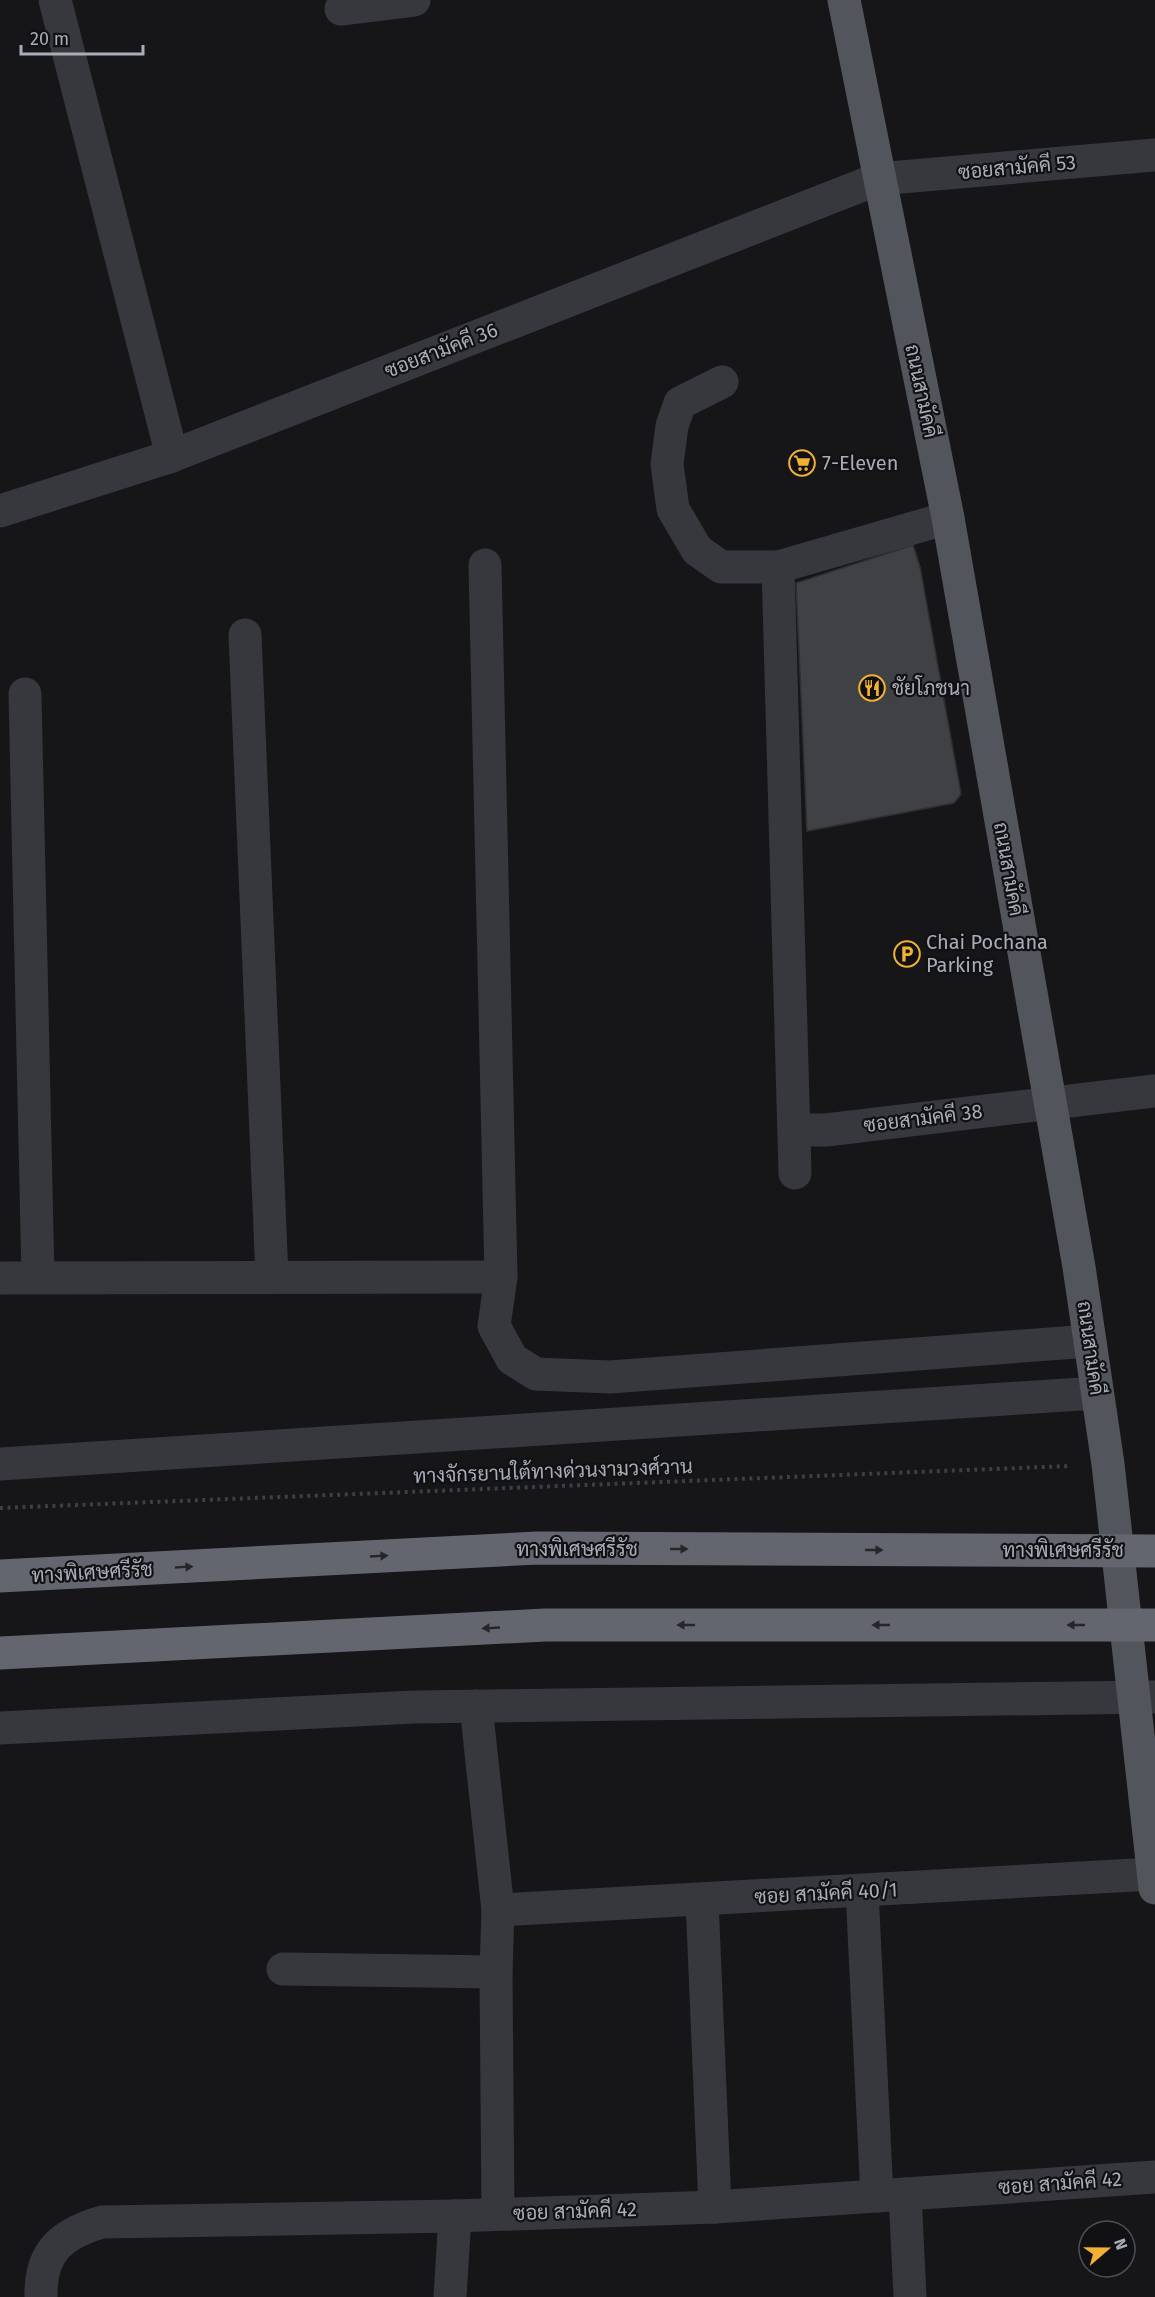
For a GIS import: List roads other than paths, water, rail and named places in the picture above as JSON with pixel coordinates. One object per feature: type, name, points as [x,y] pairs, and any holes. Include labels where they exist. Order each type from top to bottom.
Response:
[{"type":"highway","name":"ทางพิเศษศรีรัช","points":[[0,1576],[537,1548],[1155,1551]]},
{"type":"highway","points":[[0,1653],[545,1625],[1155,1625]]},
{"type":"main road","name":"ถนนสามัคคี","points":[[844,0],[948,518],[1090,1341],[1144,1697],[1154,1881]]},
{"type":"street","points":[[55,0],[172,456]]},
{"type":"street","points":[[341,9],[414,0]]},
{"type":"street","name":"ซอยสามัคคี 53","points":[[879,178],[1155,155]]},
{"type":"street","name":"ซอยสามัคคี 36","points":[[0,511],[172,456],[879,178]]},
{"type":"street","points":[[722,382],[680,403],[672,426],[667,464],[673,508],[697,550],[721,567],[778,567],[948,518]]},
{"type":"street","points":[[485,565],[501,1277],[494,1326],[512,1359],[536,1374],[610,1377],[1090,1341]]},
{"type":"street","points":[[778,567],[796,1130],[795,1173]]},
{"type":"street","points":[[245,635],[272,1277]]},
{"type":"street","points":[[25,694],[38,1277]]},
{"type":"street","name":"ซอยสามัคคี 38","points":[[796,1130],[826,1130],[1155,1091]]},
{"type":"street","points":[[0,1278],[501,1277]]},
{"type":"street","points":[[0,1464],[1097,1393]]},
{"type":"street","points":[[0,1728],[414,1707],[1144,1697]]},
{"type":"street","points":[[476,1706],[498,1910],[496,1972],[498,2214]]},
{"type":"street","name":"ซอย สามัคคี 40/1","points":[[498,1910],[862,1891],[1154,1881]]},
{"type":"street","points":[[862,1891],[891,2195],[910,2297]]},
{"type":"street","points":[[702,1900],[715,2207]]},
{"type":"street","points":[[283,1969],[496,1972]]},
{"type":"street","name":"ซอย สามัคคี 42","points":[[41,2297],[40,2282],[47,2258],[60,2242],[80,2229],[102,2222],[454,2216],[715,2207],[1155,2177]]},
{"type":"street","points":[[450,2297],[454,2216]]},
{"type":"place","name":"7-Eleven","points":[[802,463]]},
{"type":"place","name":"ชัยโภชนา","points":[[872,688]]},
{"type":"place","name":"Chai Pochana Parking","points":[[907,954]]}]
